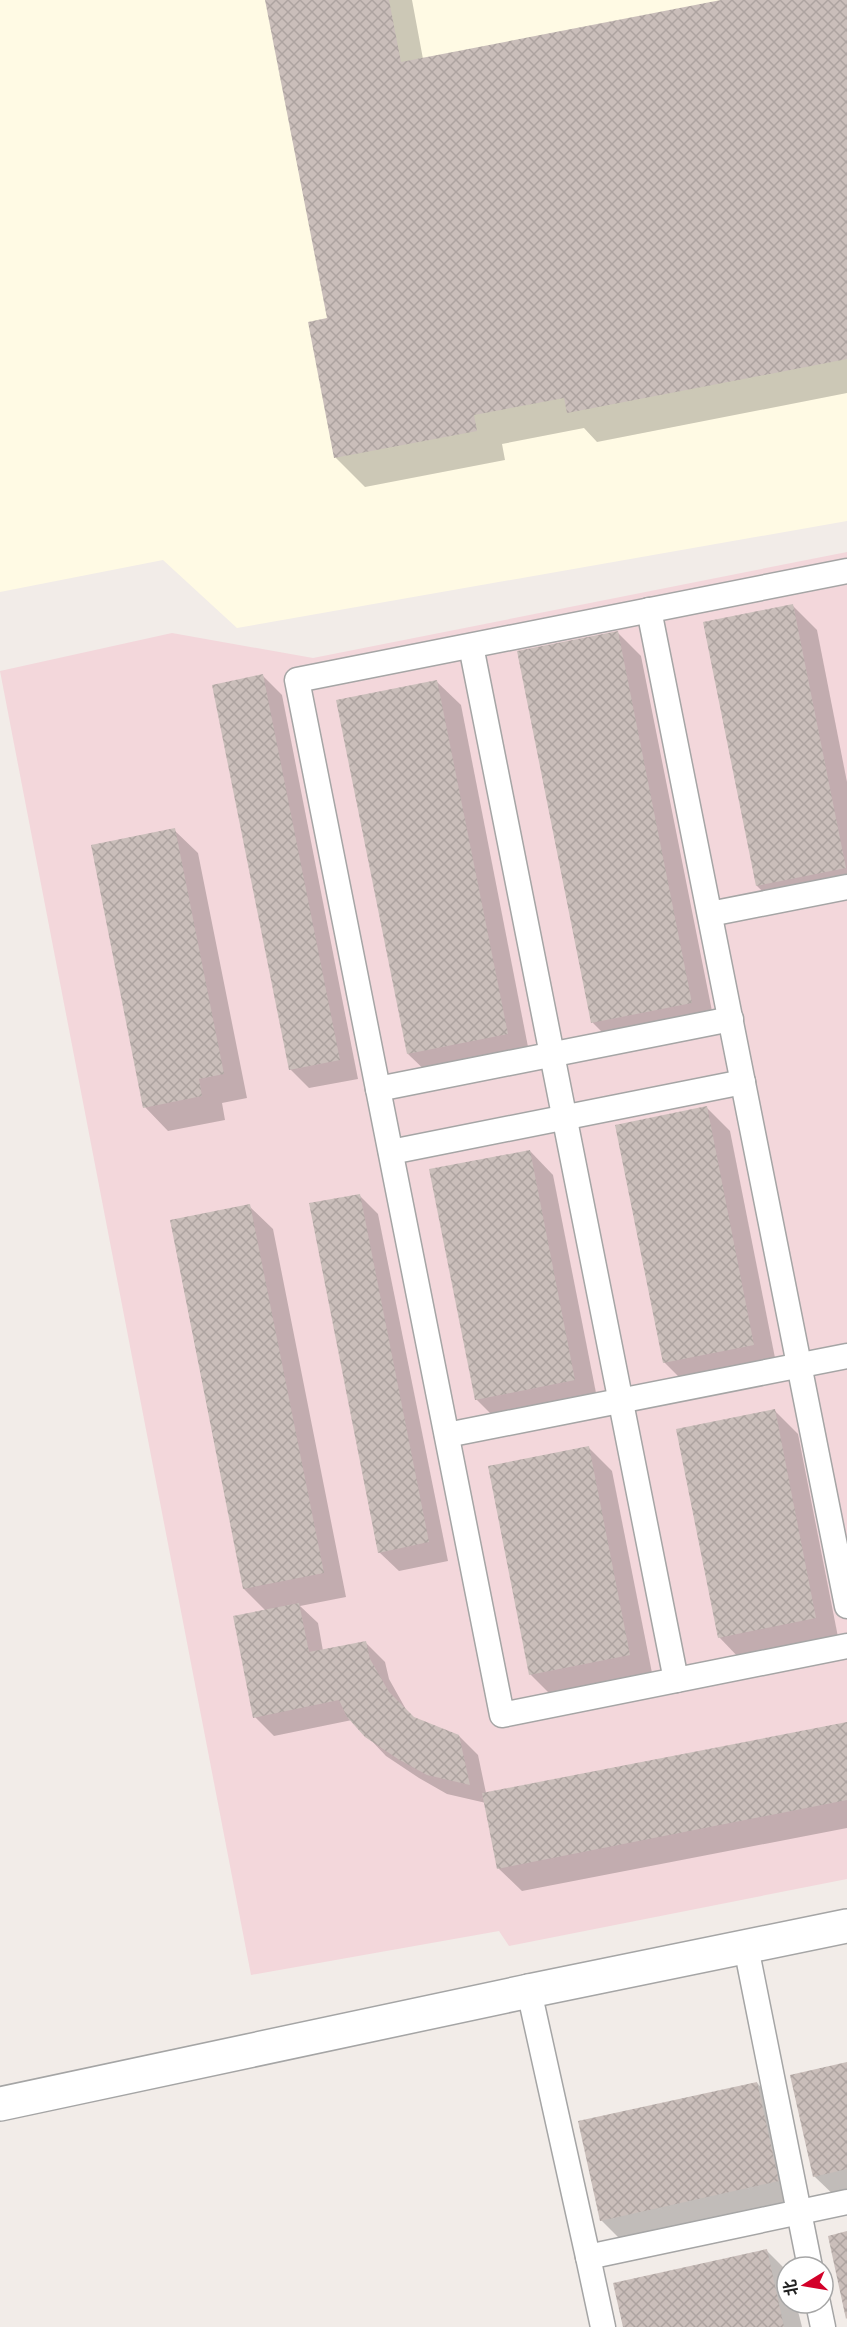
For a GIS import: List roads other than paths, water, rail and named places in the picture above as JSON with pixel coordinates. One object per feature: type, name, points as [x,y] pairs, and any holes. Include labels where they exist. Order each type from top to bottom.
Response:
[{"type":"street","points":[[0,2104],[847,1926]]},
{"type":"lane","points":[[847,571],[297,680],[502,1714],[847,1646]]},
{"type":"lane","points":[[650,610],[847,1606]]},
{"type":"lane","points":[[471,646],[676,1680]]},
{"type":"lane","points":[[710,914],[847,887]]},
{"type":"lane","points":[[378,1089],[731,1019]]},
{"type":"lane","points":[[391,1152],[743,1082]]},
{"type":"lane","points":[[447,1435],[847,1356]]},
{"type":"lane","points":[[746,1947],[808,2255]]},
{"type":"lane","points":[[529,1991],[603,2327]]},
{"type":"lane","points":[[588,2257],[847,2202]]}]
